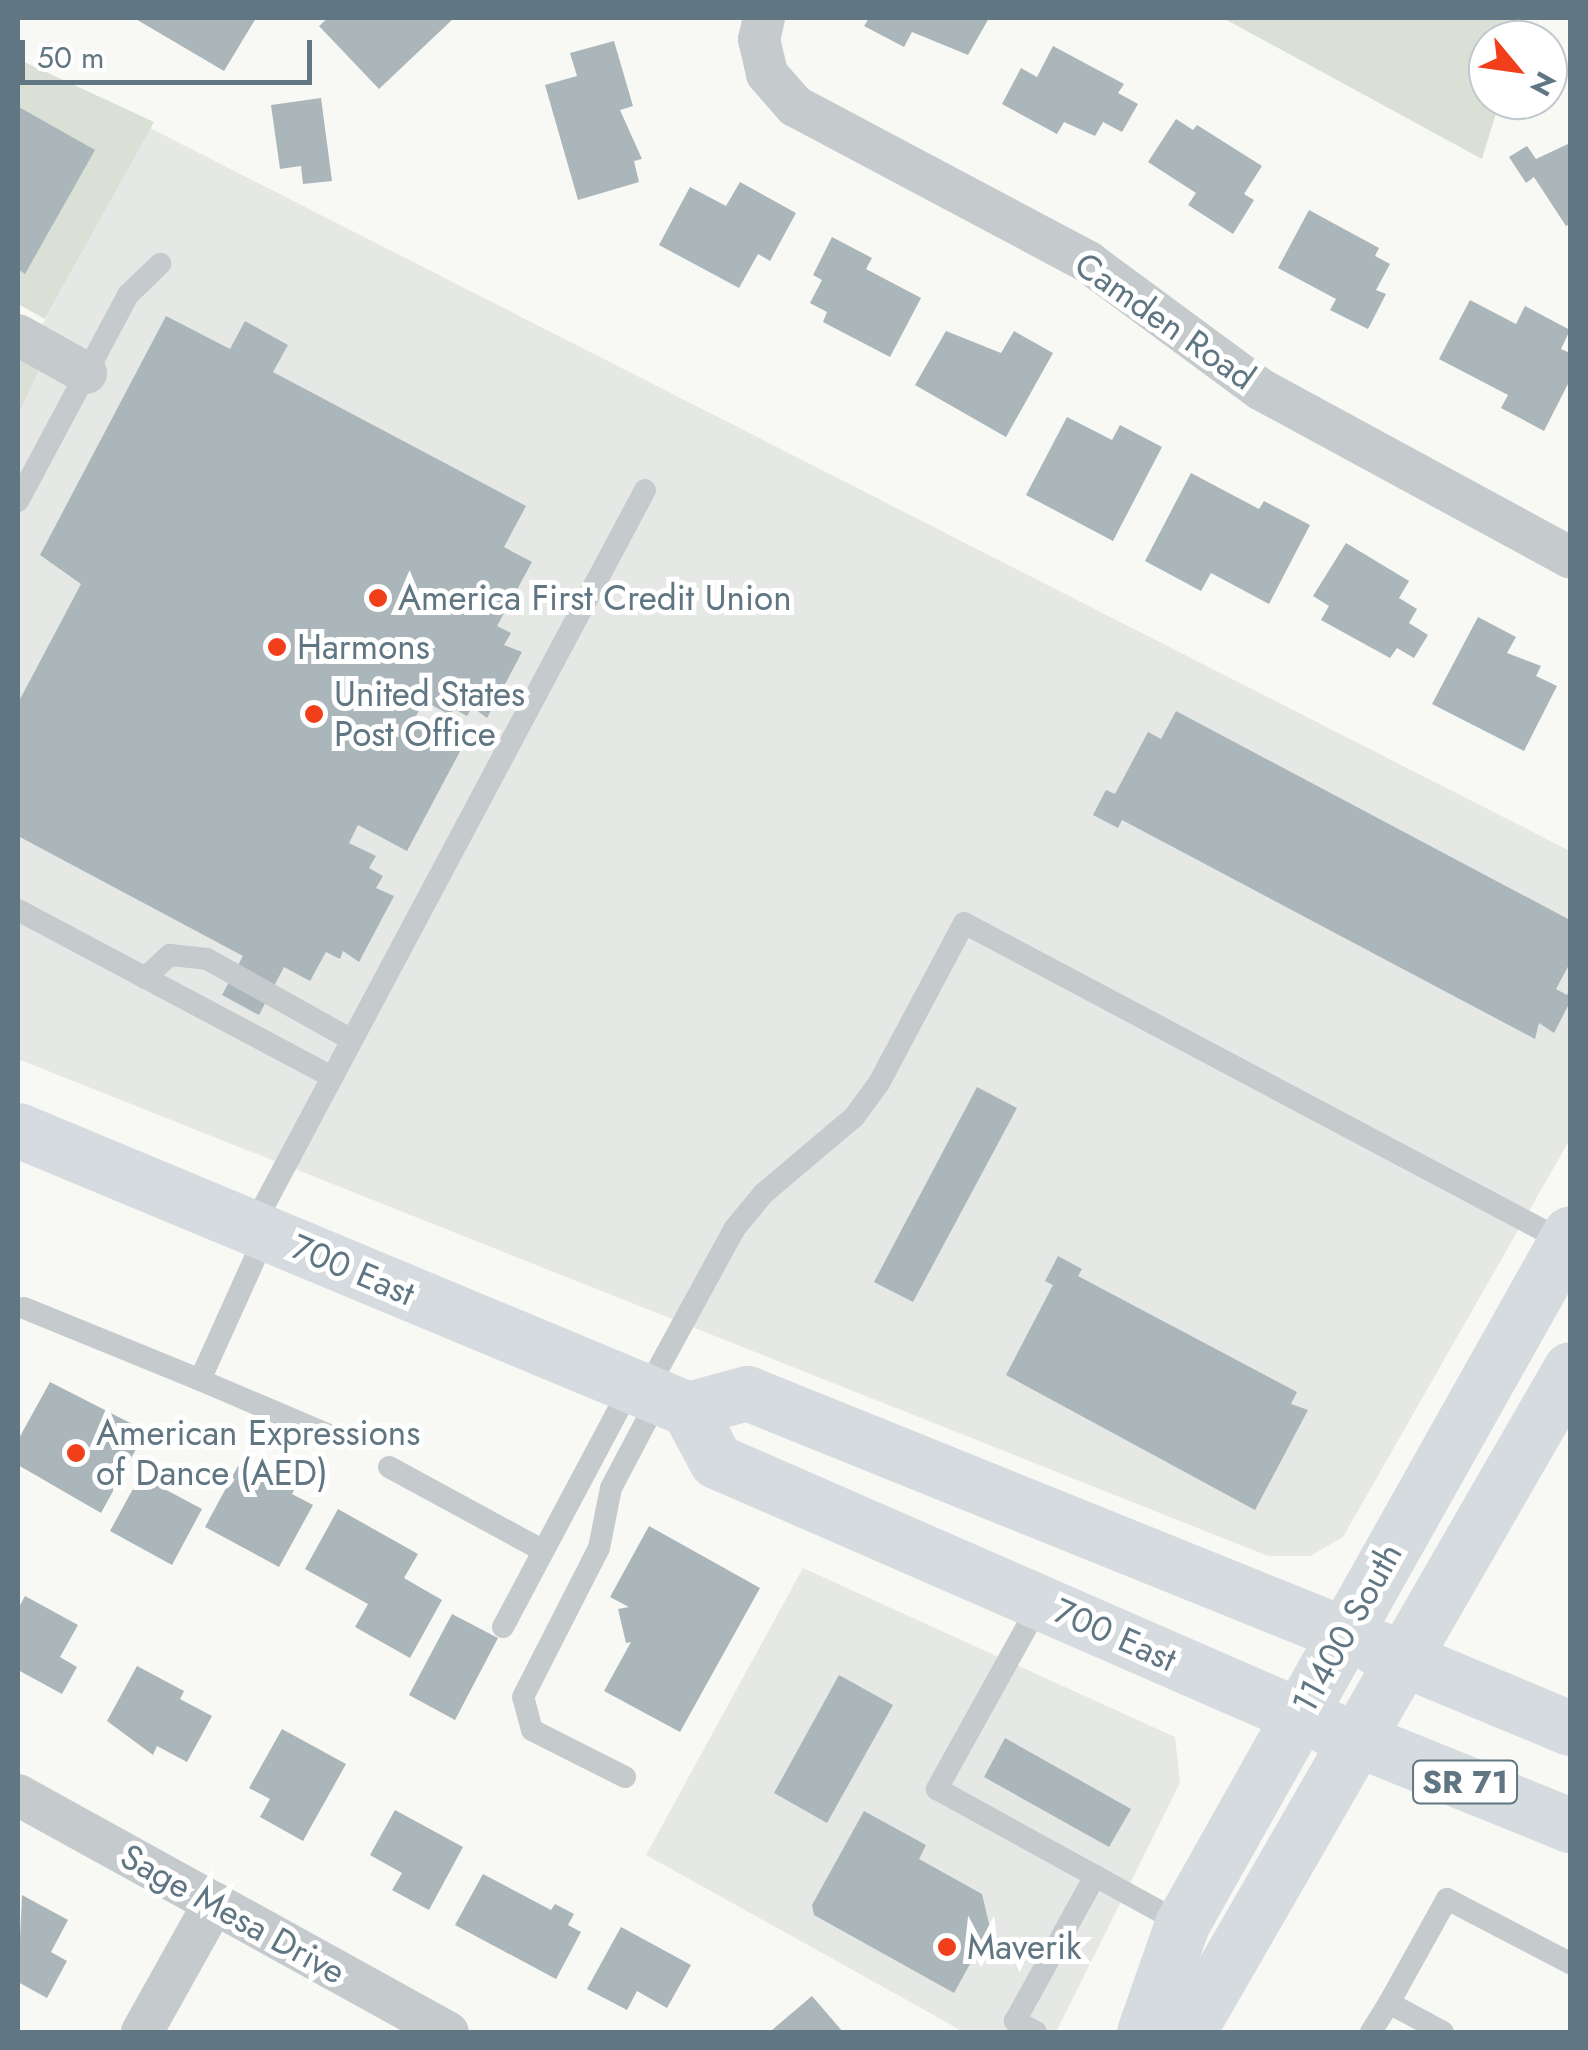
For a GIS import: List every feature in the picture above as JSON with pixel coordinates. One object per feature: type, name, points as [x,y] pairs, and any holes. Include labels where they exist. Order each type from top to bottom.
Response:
[{"type":"main road","name":"700 East","points":[[18,1130],[656,1396],[716,1461],[1298,1716],[1570,1825]]},
{"type":"main road","name":"11400 South","points":[[1144,2032],[1182,1924],[1568,1237]]},
{"type":"main road","name":"11400 South","points":[[1188,2032],[1360,1740],[1570,1369]]},
{"type":"main road","name":"SR 71","points":[[656,1396],[747,1393],[1570,1728]]},
{"type":"street","name":"Camden Road","points":[[764,18],[759,39],[767,74],[794,106],[1088,262],[1260,389],[1570,557]]},
{"type":"street","points":[[18,335],[86,372]]},
{"type":"street","name":"Sage Mesa Drive","points":[[18,1795],[448,2032]]},
{"type":"street","points":[[142,2032],[214,1903]]},
{"type":"lane","points":[[18,501],[136,282],[160,264]]},
{"type":"lane","points":[[200,1380],[259,1231],[332,1077],[644,490]]},
{"type":"lane","points":[[18,910],[332,1077]]},
{"type":"lane","points":[[625,1777],[532,1730],[523,1697],[599,1548],[610,1488],[735,1228],[873,1092],[964,923],[1568,1237]]},
{"type":"lane","points":[[145,978],[170,955],[207,959],[352,1040]]},
{"type":"lane","points":[[24,1308],[331,1436]]},
{"type":"lane","points":[[503,1627],[542,1550],[656,1396]]},
{"type":"lane","points":[[389,1468],[542,1550]]},
{"type":"lane","points":[[1040,1603],[937,1789],[1182,1924]]},
{"type":"lane","points":[[1036,2032],[1015,2021],[1095,1876]]},
{"type":"lane","points":[[1372,2032],[1448,1898],[1570,1963]]},
{"type":"lane","points":[[1389,2002],[1443,2032]]},
{"type":"shaded area","points":[[1223,18],[1525,18],[1468,20],[1468,120],[1494,120],[1482,159]]},
{"type":"shaded area","points":[[18,59],[154,122],[45,319],[18,304],[18,269],[24,273]]},
{"type":"shaded area","points":[[150,128],[1570,851],[1570,1139],[1343,1537],[1310,1556],[1268,1556],[18,1059],[18,369]]},
{"type":"shaded area","points":[[18,357],[40,368],[18,414]]},
{"type":"shaded area","points":[[803,1568],[1175,1737],[1180,1783],[1056,2032],[964,2032],[646,1855]]},
{"type":"building","points":[[134,18],[256,18],[224,71]]},
{"type":"building","points":[[328,18],[454,18],[379,89],[319,26]]},
{"type":"building","points":[[869,18],[989,18],[968,55],[912,32],[904,47],[864,26]]},
{"type":"building","points":[[614,41],[633,106],[620,110],[642,159],[634,161],[639,182],[578,200],[545,85],[577,76],[570,53]]},
{"type":"building","points":[[1053,46],[1124,84],[1118,93],[1138,104],[1122,132],[1103,122],[1095,136],[1064,122],[1057,134],[1002,104],[1021,68],[1037,77]]},
{"type":"building","points":[[321,98],[332,181],[303,184],[301,166],[280,169],[271,105]]},
{"type":"building","points":[[19,107],[95,150],[25,274],[18,269]]},
{"type":"building","points":[[1176,119],[1193,130],[1197,125],[1262,166],[1244,194],[1254,200],[1233,234],[1188,205],[1196,193],[1148,162]]},
{"type":"building","points":[[1570,143],[1570,224],[1566,226],[1534,177],[1526,183],[1509,157],[1527,146],[1536,159]]},
{"type":"building","points":[[740,182],[796,213],[770,261],[758,254],[739,288],[659,245],[690,187],[726,206]]},
{"type":"building","points":[[1309,210],[1379,248],[1375,256],[1390,264],[1376,290],[1386,294],[1368,329],[1330,310],[1336,299],[1278,268]]},
{"type":"building","points":[[832,237],[872,258],[866,269],[921,298],[890,357],[823,322],[827,312],[810,303],[822,280],[813,275]]},
{"type":"building","points":[[1470,300],[1516,324],[1525,306],[1570,330],[1561,349],[1570,353],[1570,380],[1544,431],[1501,408],[1508,395],[1439,359]]},
{"type":"building","name":"Harmons","points":[[166,316],[230,349],[245,321],[288,345],[273,372],[526,506],[504,547],[532,562],[497,626],[511,633],[504,645],[522,652],[487,718],[472,707],[467,716],[454,709],[450,715],[424,701],[416,716],[465,742],[407,851],[358,825],[349,843],[376,856],[369,868],[383,876],[376,888],[394,896],[359,962],[343,951],[340,959],[326,952],[310,981],[284,967],[259,1015],[222,995],[243,956],[18,836],[18,703],[81,584],[40,555]]},
{"type":"building","points":[[946,331],[1001,353],[1014,331],[1053,353],[1006,437],[915,385]]},
{"type":"building","points":[[1067,417],[1112,440],[1120,425],[1162,447],[1113,541],[1026,495]]},
{"type":"building","points":[[1191,473],[1259,509],[1264,501],[1310,525],[1269,604],[1211,573],[1201,591],[1145,561]]},
{"type":"building","points":[[1346,543],[1409,581],[1399,598],[1417,609],[1409,623],[1428,635],[1414,658],[1397,648],[1390,658],[1321,620],[1329,606],[1313,596]]},
{"type":"building","points":[[1478,617],[1516,637],[1507,653],[1541,666],[1536,676],[1557,686],[1524,751],[1432,704]]},
{"type":"building","points":[[1176,711],[1570,920],[1570,963],[1556,989],[1567,995],[1570,988],[1570,1002],[1554,1033],[1539,1023],[1535,1039],[1122,820],[1118,828],[1093,815],[1106,790],[1115,794],[1148,732],[1161,739]]},
{"type":"building","points":[[977,1087],[1017,1108],[913,1302],[874,1282]]},
{"type":"building","points":[[1058,1256],[1082,1269],[1078,1276],[1297,1392],[1291,1404],[1308,1410],[1255,1510],[1006,1375],[1053,1285],[1045,1281]]},
{"type":"building","name":"American Expressions of Dance (AED)","points":[[50,1382],[146,1431],[101,1513],[18,1465],[18,1440]]},
{"type":"building","points":[[238,1466],[258,1477],[264,1467],[297,1485],[292,1494],[313,1505],[279,1567],[205,1527]]},
{"type":"building","points":[[140,1476],[202,1509],[172,1565],[110,1531]]},
{"type":"building","points":[[338,1509],[418,1554],[404,1578],[442,1600],[410,1658],[355,1627],[368,1604],[305,1569]]},
{"type":"building","points":[[649,1526],[760,1588],[680,1732],[604,1691],[631,1642],[626,1643],[618,1609],[629,1607],[610,1597]]},
{"type":"building","points":[[25,1596],[78,1625],[60,1657],[77,1667],[62,1694],[18,1670],[18,1609]]},
{"type":"building","points":[[452,1614],[498,1638],[455,1720],[409,1695]]},
{"type":"building","points":[[137,1666],[184,1691],[180,1699],[212,1716],[187,1762],[157,1746],[153,1755],[107,1721]]},
{"type":"building","points":[[839,1675],[893,1705],[827,1823],[774,1793]]},
{"type":"building","points":[[282,1729],[346,1764],[303,1841],[260,1817],[270,1799],[249,1788]]},
{"type":"building","name":"Maverik","points":[[1005,1738],[1131,1809],[1109,1847],[984,1777]]},
{"type":"building","points":[[395,1810],[463,1847],[429,1910],[392,1890],[402,1873],[370,1855]]},
{"type":"building","points":[[864,1811],[926,1845],[919,1859],[982,1894],[990,1928],[954,1993],[814,1915],[812,1905]]},
{"type":"building","points":[[483,1874],[551,1910],[555,1904],[574,1914],[568,1925],[581,1932],[556,1979],[455,1925]]},
{"type":"building","points":[[22,1895],[68,1920],[51,1952],[67,1961],[47,1998],[18,1982]]},
{"type":"building","points":[[621,1927],[691,1965],[667,2008],[637,1991],[627,2010],[587,1989]]},
{"type":"building","points":[[812,1996],[843,2032],[772,2030]]},
{"type":"place","name":"America First Credit Union","points":[[378,598]]},
{"type":"place","name":"Harmons","points":[[277,647]]},
{"type":"place","name":"United States Post Office","points":[[314,714]]},
{"type":"place","name":"American Expressions of Dance (AED)","points":[[76,1453]]},
{"type":"place","name":"Maverik","points":[[947,1947]]}]
